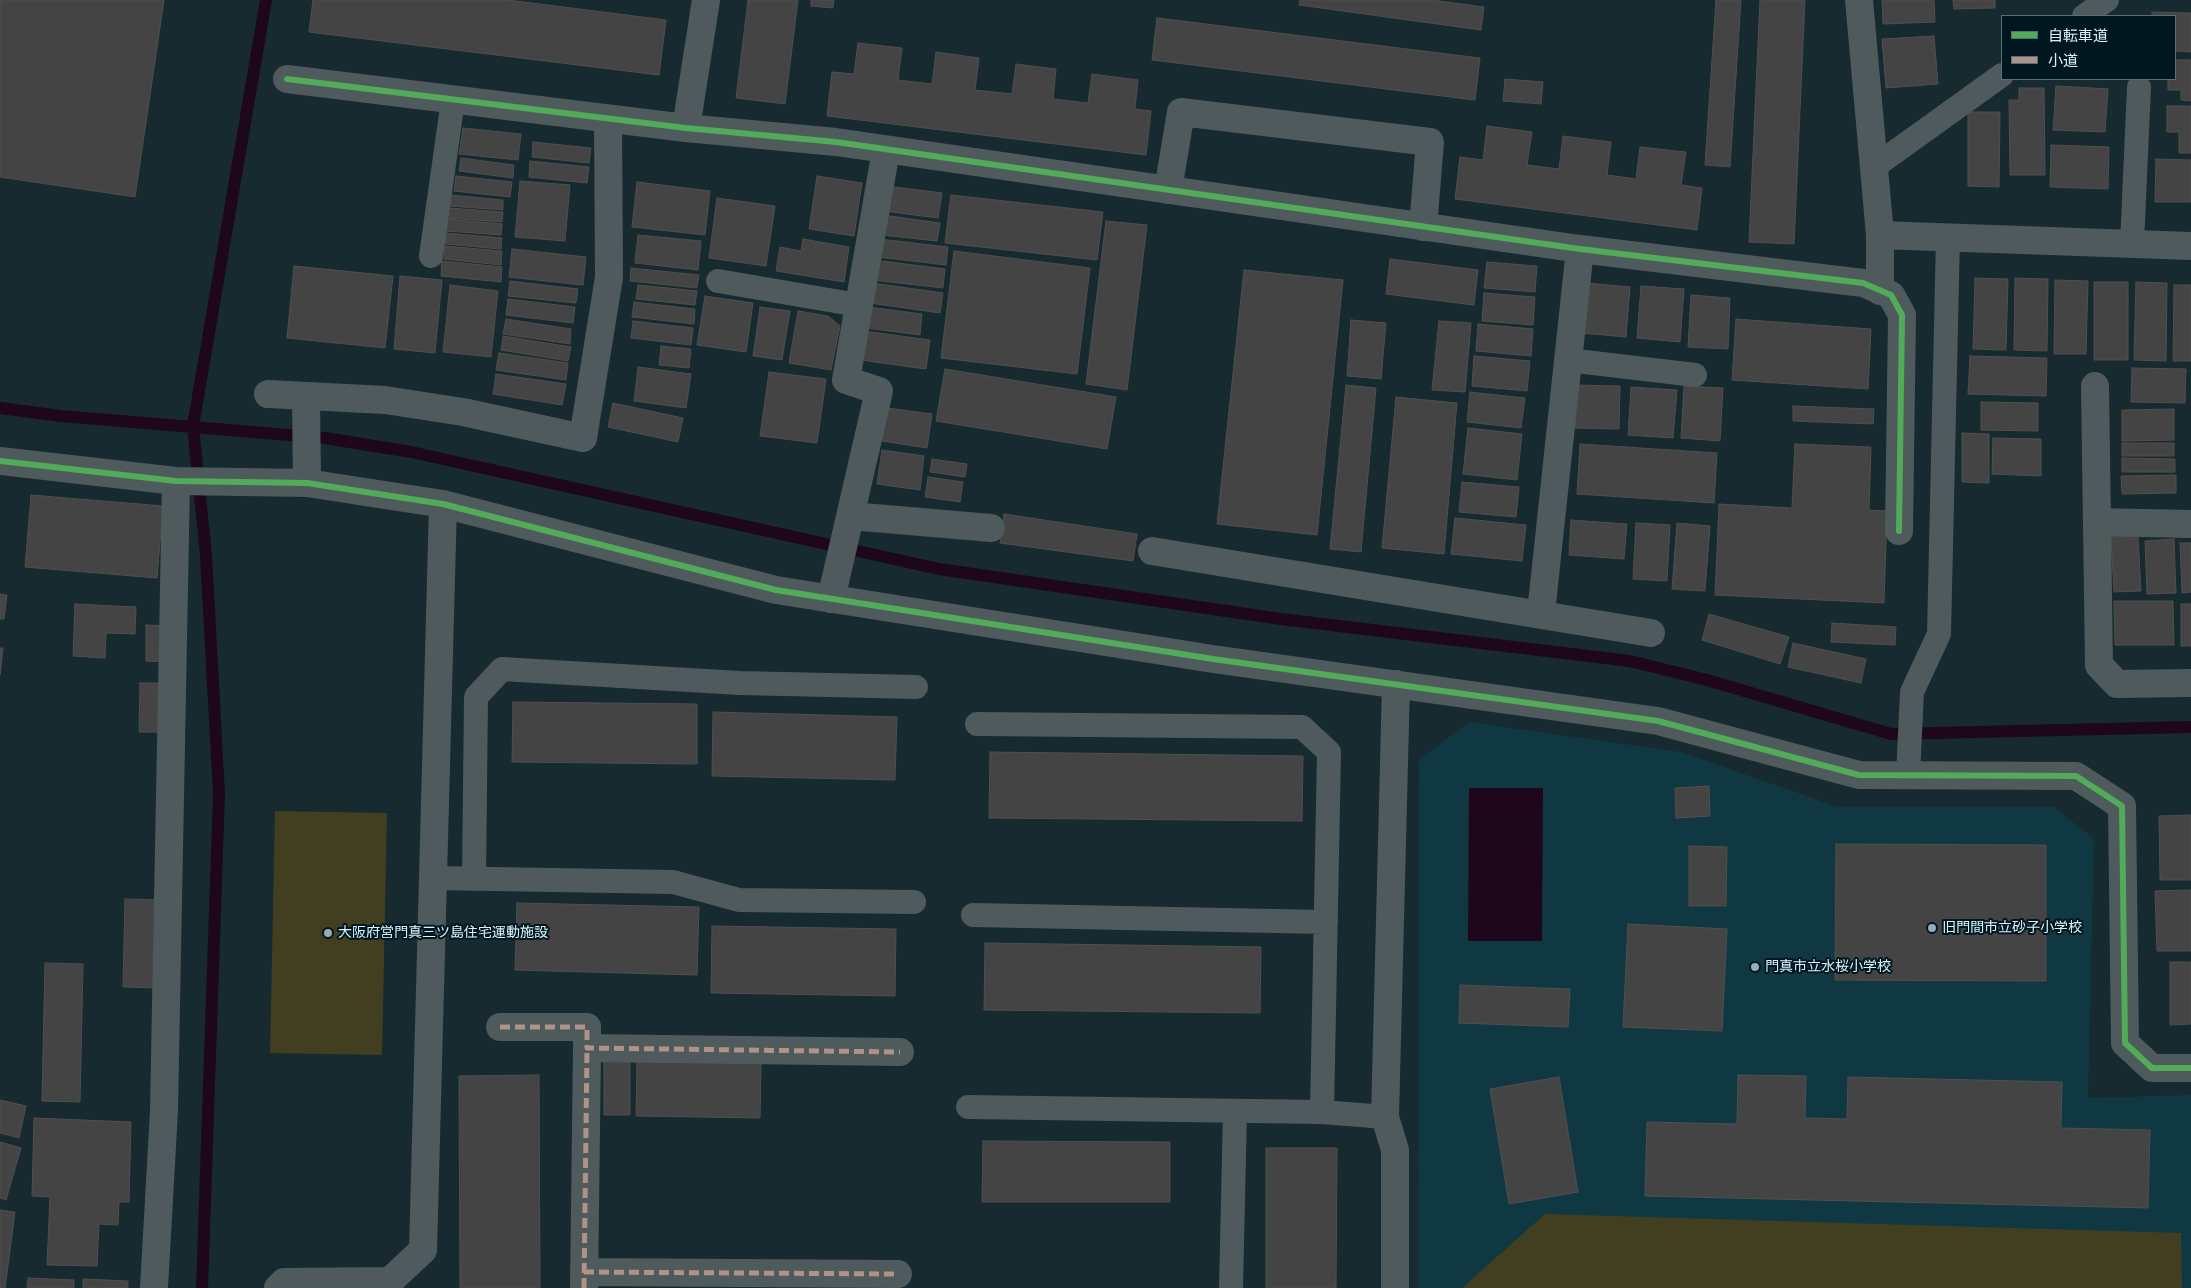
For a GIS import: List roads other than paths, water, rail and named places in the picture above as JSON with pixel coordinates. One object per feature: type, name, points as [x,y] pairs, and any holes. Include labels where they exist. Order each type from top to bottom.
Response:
[{"type":"street","points":[[686,128],[706,0]]},
{"type":"street","points":[[1859,0],[1880,235],[1880,291]]},
{"type":"street","points":[[287,79],[686,128],[836,142],[1580,249],[1863,283],[1891,295],[1902,315],[1899,531]]},
{"type":"street","points":[[1168,190],[1180,112],[1430,142],[1423,227]]},
{"type":"street","points":[[268,394],[385,400],[463,412],[583,438],[609,277],[608,119]]},
{"type":"street","points":[[832,599],[880,391],[846,380],[886,150]]},
{"type":"street","points":[[1880,235],[2191,246]]},
{"type":"street","points":[[1541,613],[1580,249]]},
{"type":"street","points":[[2095,386],[2099,665],[2117,684],[2191,683]]},
{"type":"street","points":[[306,396],[306,483]]},
{"type":"street","points":[[0,461],[176,481],[306,483],[443,504],[776,590],[1213,659],[1658,721],[1859,775],[2076,776],[2122,806],[2124,1043],[2152,1068],[2191,1068]]},
{"type":"street","points":[[154,1288],[164,1111],[176,481]]},
{"type":"street","points":[[278,1288],[284,1282],[390,1281],[423,1250],[443,504]]},
{"type":"street","points":[[851,516],[991,528]]},
{"type":"street","points":[[2097,522],[2191,524]]},
{"type":"street","points":[[1152,551],[1541,613],[1651,633]]},
{"type":"street","points":[[1395,1288],[1395,1150],[1385,1117],[1396,684]]},
{"type":"street","points":[[500,1027],[587,1027],[584,1280],[898,1274]]},
{"type":"street","points":[[587,1048],[900,1052]]},
{"type":"lane","points":[[2085,15],[2106,0]]},
{"type":"lane","points":[[1874,166],[2001,76]]},
{"type":"lane","points":[[2132,244],[2139,87]]},
{"type":"lane","points":[[431,256],[453,100]]},
{"type":"lane","points":[[1908,775],[1912,692],[1939,634],[1948,237]]},
{"type":"lane","points":[[718,281],[858,305]]},
{"type":"lane","points":[[1568,360],[1695,375]]},
{"type":"lane","points":[[474,879],[476,698],[502,669],[740,683],[916,688]]},
{"type":"lane","points":[[977,724],[1302,727],[1329,752],[1322,1112]]},
{"type":"lane","points":[[433,878],[673,882],[739,900],[914,902]]},
{"type":"lane","points":[[973,914],[1326,922]]},
{"type":"lane","points":[[968,1107],[1322,1112],[1385,1117]]},
{"type":"lane","points":[[1231,1288],[1235,1111]]},
{"type":"waterway","points":[[202,1288],[219,794],[206,555],[193,426],[266,0]]},
{"type":"waterway","points":[[0,408],[61,416],[325,438],[411,452],[939,569],[1281,619],[1630,661],[1707,680],[1891,734],[2191,727]]},
{"type":"place","name":"旧門間市立砂子小学校","points":[[1932,928]]},
{"type":"place","name":"大阪府営門真三ツ島住宅運動施設","points":[[328,933]]},
{"type":"place","name":"門真市立水桜小学校","points":[[1755,967]]}]
